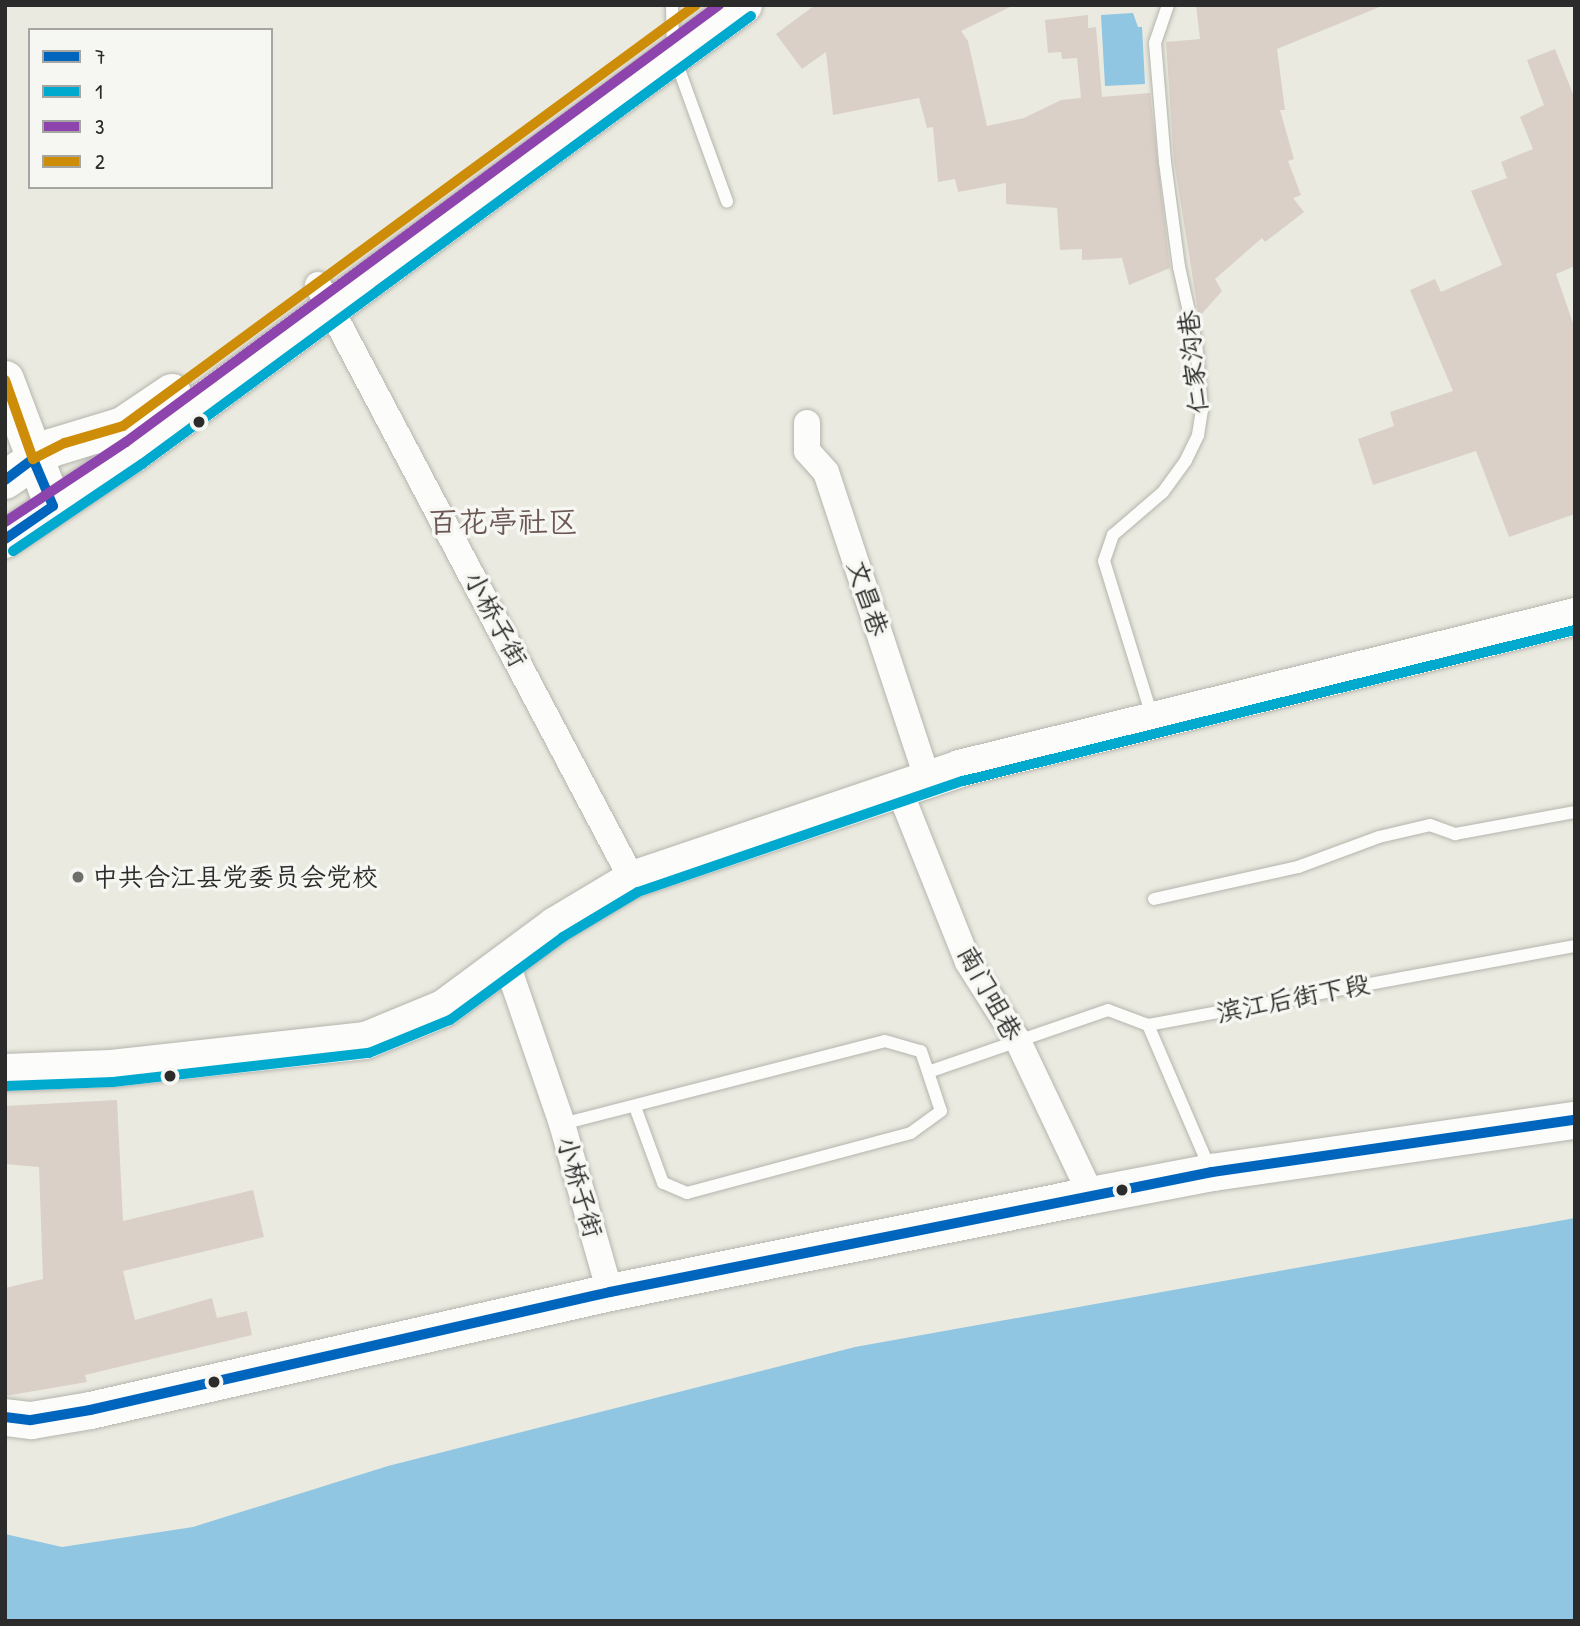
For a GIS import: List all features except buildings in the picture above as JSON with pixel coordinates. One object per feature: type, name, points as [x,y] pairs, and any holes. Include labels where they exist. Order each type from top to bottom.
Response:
[{"type":"main road","points":[[5,539],[134,453],[325,296],[679,21],[743,5]]},
{"type":"main road","points":[[19,470],[136,419],[325,296]]},
{"type":"main road","points":[[5,379],[19,470],[53,506]]},
{"type":"main road","points":[[5,1073],[111,1068],[365,1040],[443,1009],[507,964],[555,925],[632,879],[912,782],[1575,616]]},
{"type":"main road","points":[[5,1417],[31,1420],[90,1410],[610,1292],[1212,1172],[1575,1120]]},
{"type":"street","name":"小桥子街","points":[[325,296],[632,879]]},
{"type":"street","name":"文昌巷","points":[[807,423],[807,451],[826,472],[912,782]]},
{"type":"street","name":"南门咀巷","points":[[912,782],[968,962],[1018,1041],[1091,1195]]},
{"type":"street","name":"小桥子街","points":[[507,964],[562,1124],[610,1292]]},
{"type":"lane","name":"仁家沟巷","points":[[1154,723],[1104,561],[1113,535],[1163,492],[1186,460],[1198,435],[1202,410],[1195,332],[1179,267],[1165,162],[1155,43],[1168,5]]},
{"type":"lane","points":[[679,21],[727,201]]},
{"type":"lane","points":[[1154,899],[1298,867],[1379,837],[1430,825],[1455,834],[1575,812]]},
{"type":"lane","name":"滨江后街下段","points":[[1148,1025],[1575,946]]},
{"type":"lane","points":[[931,1071],[1108,1010],[1148,1025],[1212,1172]]},
{"type":"lane","points":[[562,1124],[886,1041],[921,1051],[931,1071],[941,1111],[911,1133],[687,1193],[663,1183],[635,1107]]},
{"type":"water","points":[[1133,13],[1138,27],[1142,27],[1145,84],[1105,86],[1101,15]]},
{"type":"water","points":[[1575,1218],[1575,1621],[5,1621],[5,1534],[62,1547],[193,1527],[388,1466],[855,1347]]},
{"type":"transit line","name":"2","points":[[5,380],[33,459],[65,443],[123,426],[696,5]]},
{"type":"transit line","name":"3","points":[[5,522],[126,442],[719,5]]},
{"type":"transit line","name":"1","points":[[13,551],[142,464],[751,16]]},
{"type":"transit line","name":"7","points":[[5,480],[33,459],[53,506],[5,539]]},
{"type":"transit line","name":"1","points":[[6,1086],[113,1082],[369,1053],[450,1020],[563,937],[638,892],[963,781],[1575,630]]},
{"type":"transit line","name":"7","points":[[5,1417],[31,1420],[90,1410],[610,1292],[1212,1172],[1575,1120]]},
{"type":"place","name":"中共合江县党委员会党校","points":[[78,877]]},
{"type":"district","name":"百花亭社区","points":[[503,521]]}]
